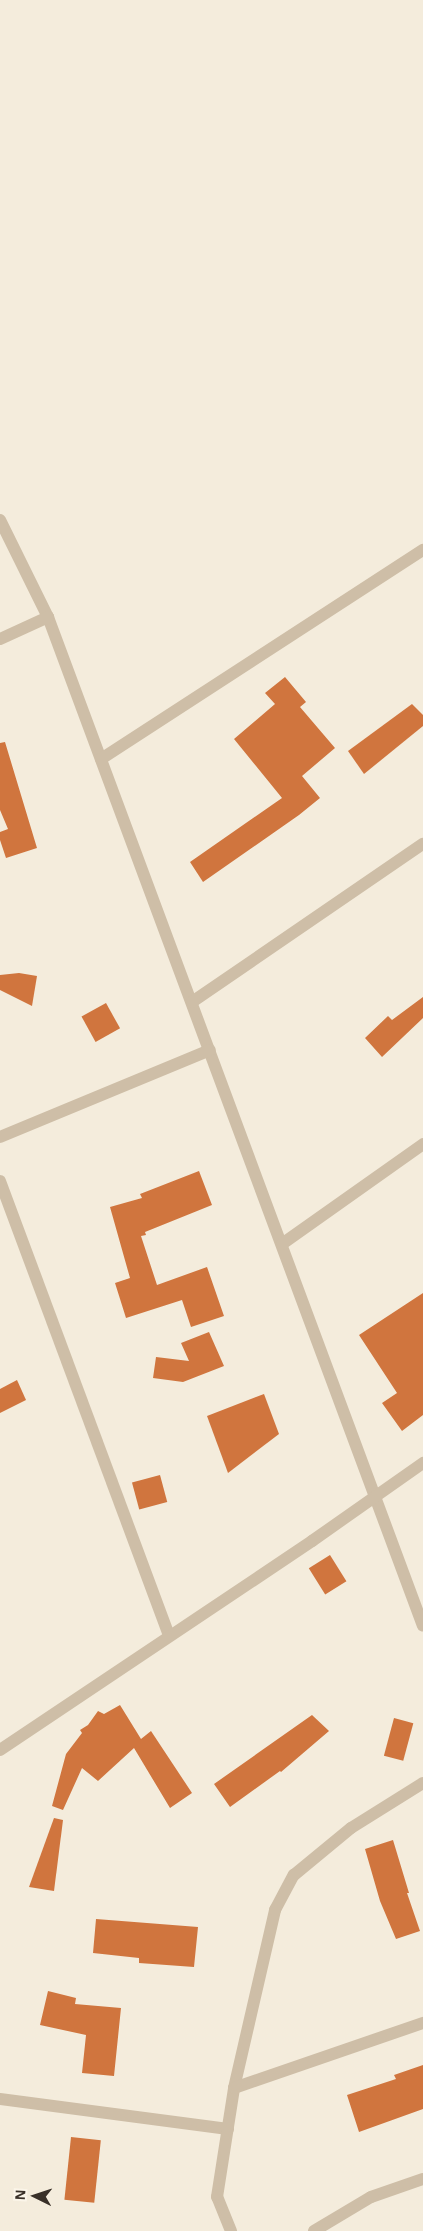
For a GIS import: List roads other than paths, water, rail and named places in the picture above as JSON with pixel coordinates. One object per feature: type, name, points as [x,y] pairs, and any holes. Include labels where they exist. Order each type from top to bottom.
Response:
[{"type":"street","points":[[0,520],[48,617],[423,1626]]},
{"type":"street","points":[[101,759],[423,550]]},
{"type":"street","points":[[0,639],[48,617]]},
{"type":"street","points":[[192,1002],[423,844]]},
{"type":"street","points":[[0,1137],[210,1050]]},
{"type":"street","points":[[282,1244],[423,1144]]},
{"type":"street","points":[[0,1181],[5,1211],[168,1636]]},
{"type":"street","points":[[0,1750],[423,1463]]},
{"type":"street","points":[[231,2231],[217,2197],[234,2088],[275,1910],[294,1875],[350,1828],[423,1783]]},
{"type":"street","points":[[234,2088],[423,2023]]},
{"type":"street","points":[[0,2099],[228,2129]]},
{"type":"street","points":[[314,2231],[371,2197],[423,2179]]}]
